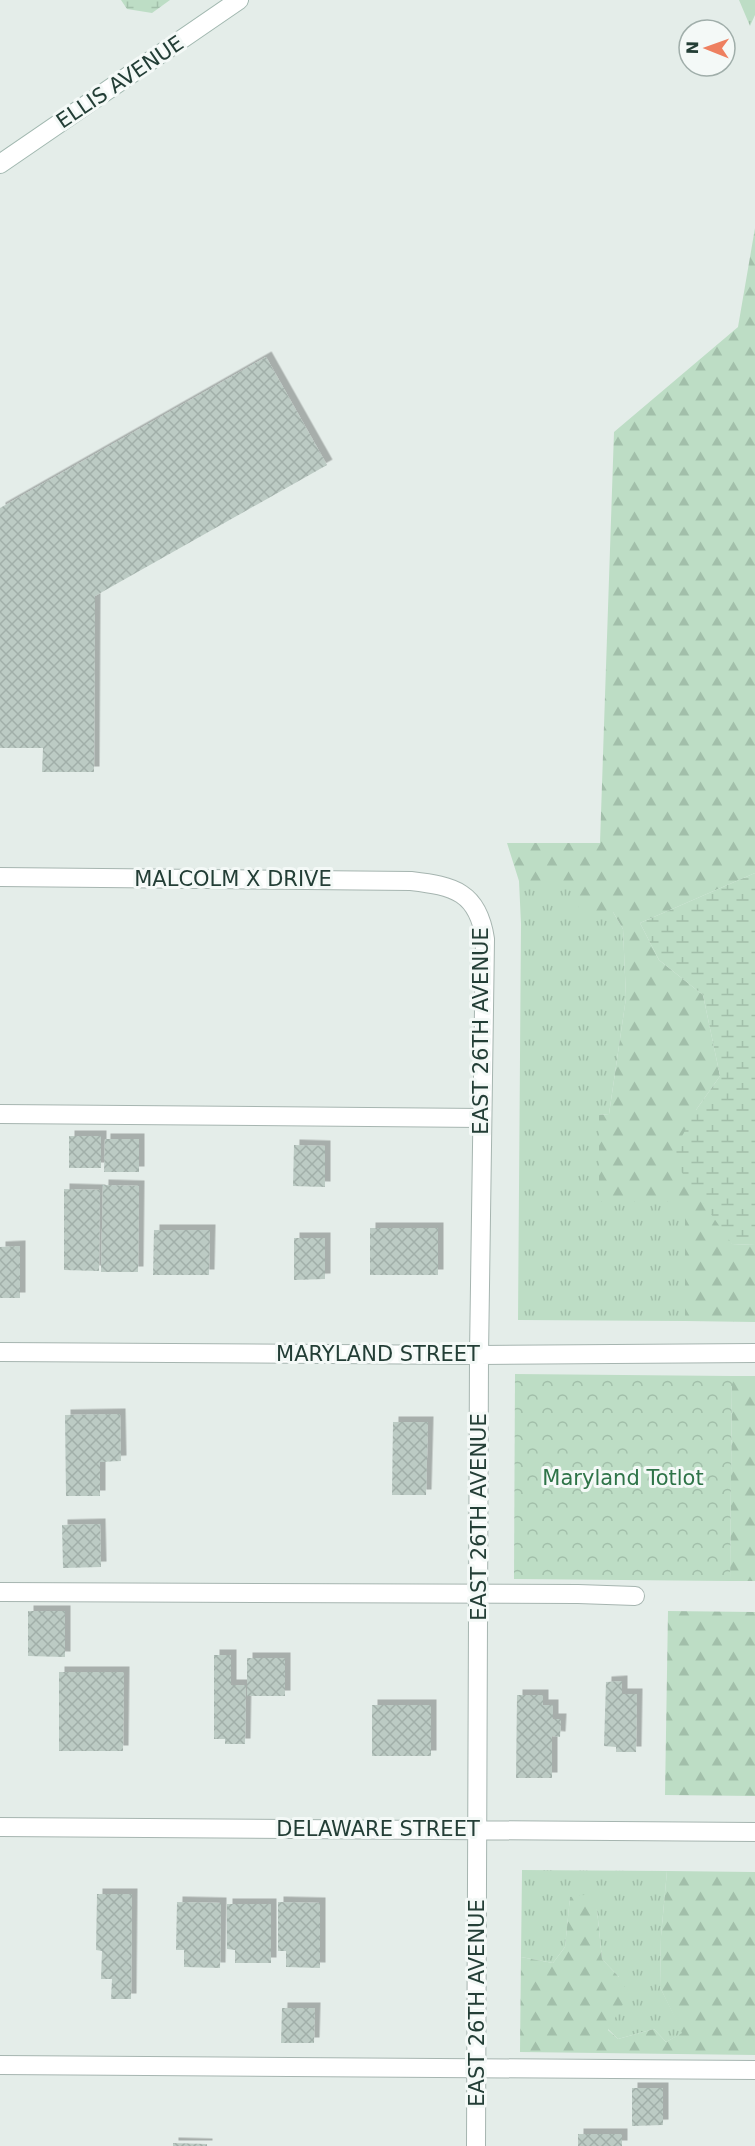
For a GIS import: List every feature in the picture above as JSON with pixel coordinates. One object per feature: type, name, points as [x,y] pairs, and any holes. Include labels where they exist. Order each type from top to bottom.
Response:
[{"type":"street","name":"ELLIS AVENUE","points":[[0,164],[239,0]]},
{"type":"street","name":"MALCOLM X DRIVE","points":[[0,877],[411,880],[447,886],[463,895]]},
{"type":"street","name":"EAST 26TH AVENUE","points":[[463,895],[475,906],[482,921],[485,939],[479,1355],[480,1595],[476,2146]]},
{"type":"street","points":[[0,1114],[482,1118]]},
{"type":"street","name":"MARYLAND STREET","points":[[0,1352],[479,1355],[755,1353]]},
{"type":"street","points":[[0,1592],[635,1596]]},
{"type":"street","name":"DELAWARE STREET","points":[[0,1827],[755,1832]]},
{"type":"street","points":[[0,2065],[755,2070]]},
{"type":"green space","points":[[121,0],[170,0],[152,13],[127,9]]},
{"type":"green space","points":[[739,0],[755,0],[755,15],[750,26]]},
{"type":"green space","points":[[755,228],[755,873],[640,923],[659,960],[703,995],[720,1076],[696,1110],[732,1244],[755,1245],[755,1322],[685,1321],[685,1202],[599,1202],[599,1115],[609,1114],[626,998],[623,929],[613,912],[578,911],[579,881],[519,881],[507,843],[600,843],[614,432],[738,327]]},
{"type":"green space","points":[[755,873],[755,1245],[732,1244],[671,1157],[696,1110],[720,1076],[703,995],[659,960],[640,923]]},
{"type":"green space","points":[[519,881],[580,881],[613,912],[623,929],[626,998],[609,1114],[599,1115],[599,1201],[685,1202],[685,1321],[518,1320],[521,924]]},
{"type":"green space","name":"Maryland Totlot","points":[[515,1374],[732,1376],[730,1581],[514,1579]]},
{"type":"green space","points":[[732,1376],[755,1376],[755,1581],[730,1581]]},
{"type":"green space","points":[[668,1611],[755,1612],[755,1796],[665,1795]]},
{"type":"green space","points":[[522,1870],[667,1871],[661,1936],[660,1987],[683,2033],[666,2042],[654,2029],[618,2039],[608,2029],[616,2014],[619,1977],[602,1959],[597,1910],[570,1898],[565,1947],[553,1963],[521,1957]]},
{"type":"green space","points":[[667,1871],[755,1872],[755,2055],[520,2052],[521,1957],[553,1963],[565,1947],[570,1897],[591,1894],[597,1910],[602,1959],[619,1977],[629,1994],[608,2030],[618,2039],[654,2029],[666,2042],[682,2033],[660,1987],[661,1936]]},
{"type":"building","points":[[266,357],[327,465],[95,596],[94,772],[42,772],[43,748],[0,748],[0,508]]},
{"type":"building","points":[[69,1136],[101,1136],[101,1168],[69,1168]]},
{"type":"building","points":[[105,1139],[139,1139],[139,1172],[104,1172]]},
{"type":"building","points":[[294,1145],[325,1146],[325,1187],[293,1186]]},
{"type":"building","points":[[103,1185],[139,1186],[138,1272],[101,1272]]},
{"type":"building","points":[[64,1189],[100,1190],[99,1271],[64,1270]]},
{"type":"building","points":[[370,1228],[438,1228],[438,1275],[370,1275]]},
{"type":"building","points":[[154,1230],[210,1230],[209,1275],[153,1275]]},
{"type":"building","points":[[294,1238],[325,1238],[325,1279],[294,1280]]},
{"type":"building","points":[[20,1246],[20,1298],[0,1298],[0,1247]]},
{"type":"building","points":[[120,1414],[121,1461],[100,1462],[100,1496],[66,1496],[65,1415]]},
{"type":"building","points":[[393,1422],[428,1422],[426,1495],[392,1495]]},
{"type":"building","points":[[100,1524],[101,1567],[63,1568],[62,1525]]},
{"type":"building","points":[[28,1611],[65,1611],[65,1657],[28,1656]]},
{"type":"building","points":[[214,1655],[231,1655],[231,1685],[246,1685],[245,1744],[225,1744],[225,1739],[214,1739]]},
{"type":"building","points":[[247,1658],[285,1658],[285,1696],[247,1696]]},
{"type":"building","points":[[59,1672],[124,1672],[123,1751],[59,1751]]},
{"type":"building","points":[[622,1681],[622,1694],[637,1694],[636,1752],[616,1752],[616,1747],[604,1746],[606,1682]]},
{"type":"building","points":[[517,1695],[543,1695],[543,1705],[553,1705],[553,1719],[561,1719],[560,1737],[552,1736],[552,1778],[516,1778]]},
{"type":"building","points":[[372,1705],[431,1705],[431,1756],[372,1756]]},
{"type":"building","points":[[97,1894],[132,1894],[131,1999],[111,1999],[112,1979],[101,1979],[102,1951],[96,1950]]},
{"type":"building","points":[[177,1902],[221,1903],[220,1968],[184,1967],[184,1950],[176,1950]]},
{"type":"building","points":[[278,1902],[320,1903],[320,1968],[286,1967],[286,1951],[278,1951]]},
{"type":"building","points":[[227,1904],[271,1904],[271,1963],[235,1963],[235,1950],[227,1949]]},
{"type":"building","points":[[282,2008],[315,2008],[314,2043],[281,2043]]},
{"type":"building","points":[[632,2088],[663,2088],[663,2125],[632,2126]]},
{"type":"building","points":[[578,2134],[622,2134],[622,2146],[578,2146]]},
{"type":"building","points":[[173,2143],[207,2144],[207,2146],[173,2146]]}]
